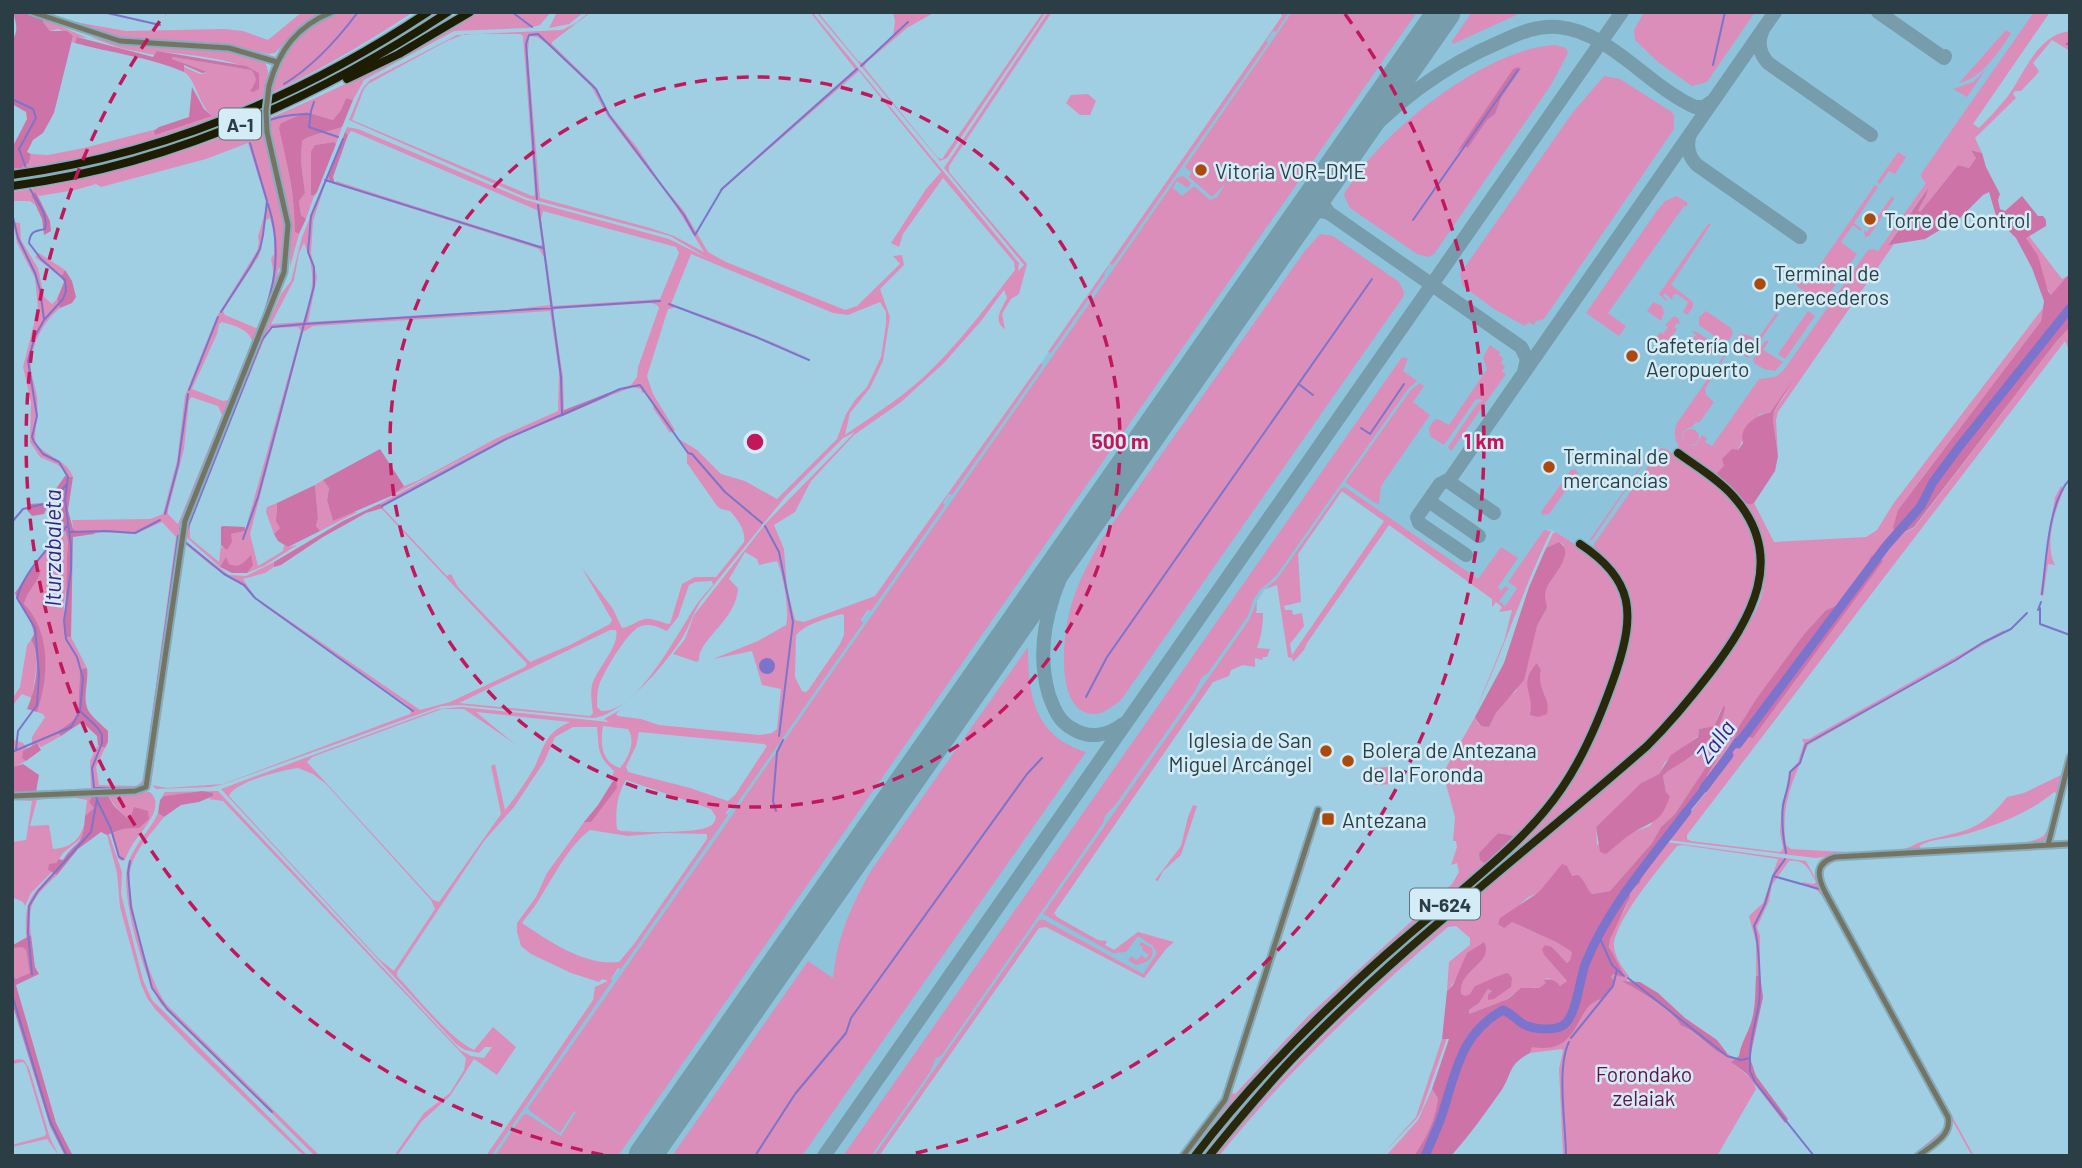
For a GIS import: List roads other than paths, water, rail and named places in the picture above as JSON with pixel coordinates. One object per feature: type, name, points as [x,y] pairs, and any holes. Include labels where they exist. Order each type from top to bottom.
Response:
[{"type":"highway","points":[[375,46],[420,12]]},
{"type":"highway","name":"A-1","points":[[12,175],[106,158],[200,129],[307,82],[375,46],[429,12]]},
{"type":"highway","name":"A-1","points":[[12,186],[106,168],[158,154],[249,121],[312,92],[377,57],[448,12]]},
{"type":"highway","points":[[312,92],[337,84],[399,54],[470,12]]},
{"type":"highway","name":"N-624","points":[[1209,1156],[1269,1084],[1344,1008],[1647,746],[1678,715],[1730,645],[1748,615],[1759,585],[1760,560],[1754,531],[1733,495],[1678,453]]},
{"type":"highway","name":"N-624","points":[[1195,1156],[1231,1110],[1293,1042],[1373,967],[1515,843],[1550,804],[1574,770],[1591,737],[1615,676],[1625,642],[1628,619],[1625,597],[1615,574],[1580,544]]},
{"type":"street","points":[[32,12],[120,41],[229,48],[277,62]]},
{"type":"street","points":[[12,796],[140,791],[146,787],[185,522],[284,272],[288,225],[267,132],[269,86],[284,48],[302,29],[332,12]]},
{"type":"street","points":[[2048,845],[2070,757]]},
{"type":"street","points":[[1183,1156],[1225,1100],[1318,810]]},
{"type":"street","points":[[1918,1156],[1946,1135],[1950,1125],[1948,1117],[1818,879],[1820,866],[1824,861],[1835,857],[2070,844]]},
{"type":"waterway","points":[[103,12],[160,25]]},
{"type":"waterway","points":[[284,84],[324,52],[358,12]]},
{"type":"waterway","points":[[512,12],[532,27]]},
{"type":"waterway","points":[[1713,65],[1725,12]]},
{"type":"waterway","points":[[861,66],[908,22]]},
{"type":"waterway","points":[[537,199],[526,44],[529,35],[538,34],[596,89],[609,115],[684,215],[695,235],[722,189],[857,69]]},
{"type":"waterway","points":[[1413,220],[1518,70]]},
{"type":"waterway","name":"Iturzabaleta","points":[[12,99],[33,109],[36,118],[19,149],[26,168]]},
{"type":"waterway","points":[[314,102],[309,127],[338,137]]},
{"type":"waterway","points":[[250,137],[252,130],[272,119],[310,114]]},
{"type":"waterway","points":[[343,139],[311,216],[308,252],[314,267],[314,286],[304,324],[660,301]]},
{"type":"waterway","points":[[221,312],[260,249],[263,235],[267,201],[250,143]]},
{"type":"waterway","points":[[325,180],[543,248]]},
{"type":"waterway","name":"Iturzabaleta","points":[[12,752],[71,727],[80,711],[83,678],[77,657],[66,639],[64,621],[71,570],[65,500],[68,477],[59,462],[43,454],[32,437],[37,416],[28,361],[35,336],[44,320],[63,299],[66,291],[65,280],[41,259],[29,243],[30,236],[35,231],[45,229],[46,224],[42,209],[30,189]]},
{"type":"waterway","points":[[265,311],[273,284],[276,258],[268,204]]},
{"type":"waterway","points":[[538,205],[561,377],[562,415],[620,389],[640,385],[688,453],[692,454],[725,492],[762,523]]},
{"type":"waterway","points":[[12,213],[18,238],[35,273],[44,319]]},
{"type":"waterway","points":[[1086,697],[1107,657],[1372,279]]},
{"type":"waterway","points":[[669,304],[809,360]]},
{"type":"waterway","name":"Zalla","points":[[1738,744],[1886,546],[1921,506],[1933,482],[1959,447],[2070,308]]},
{"type":"waterway","points":[[189,390],[218,317]]},
{"type":"waterway","points":[[185,535],[262,340],[272,327],[304,324],[258,497],[243,539]]},
{"type":"waterway","points":[[1361,428],[1370,434],[1404,384]]},
{"type":"waterway","points":[[1300,385],[1313,395]]},
{"type":"waterway","points":[[165,514],[178,465],[188,394]]},
{"type":"waterway","points":[[180,529],[227,407]]},
{"type":"waterway","points":[[382,506],[506,439],[561,415]]},
{"type":"waterway","points":[[2042,594],[2053,517],[2057,502],[2070,479]]},
{"type":"waterway","points":[[12,522],[23,509],[52,502],[66,485]]},
{"type":"waterway","points":[[71,532],[135,533],[160,520]]},
{"type":"waterway","points":[[16,750],[18,731],[37,705],[39,674],[35,628],[17,598],[31,569],[67,526]]},
{"type":"waterway","points":[[765,526],[779,552],[793,622],[779,736]]},
{"type":"waterway","points":[[150,739],[178,536]]},
{"type":"waterway","points":[[184,541],[224,574],[244,585],[255,598],[413,711]]},
{"type":"waterway","points":[[2038,610],[2041,602]]},
{"type":"waterway","points":[[2040,608],[2040,624],[2070,635]]},
{"type":"waterway","points":[[1786,853],[1783,806],[1790,772],[1800,763],[1806,744],[2011,629],[2027,613]]},
{"type":"waterway","points":[[80,711],[102,735],[102,743],[92,768],[94,788]]},
{"type":"waterway","points":[[776,811],[773,801],[777,752],[783,740]]},
{"type":"waterway","name":"Zalla","points":[[1704,788],[1729,755]]},
{"type":"waterway","points":[[755,1156],[795,1094],[846,1033],[851,1018],[1027,774],[1042,758]]},
{"type":"waterway","points":[[94,788],[135,788]]},
{"type":"waterway","points":[[32,974],[28,932],[29,906],[38,891],[91,832],[97,799],[95,793]]},
{"type":"waterway","points":[[97,800],[111,829],[119,857],[123,859]]},
{"type":"waterway","name":"Zalla","points":[[1425,1156],[1442,1115],[1456,1069],[1468,1042],[1477,1030],[1503,1010],[1533,1028],[1553,1029],[1567,1022],[1595,941],[1632,884],[1687,811]]},
{"type":"waterway","points":[[1750,1057],[1760,995],[1754,926],[1765,904],[1773,876],[1785,859]]},
{"type":"waterway","points":[[130,861],[128,873],[131,907],[152,988],[167,1009],[272,1112]]},
{"type":"waterway","points":[[1773,876],[1819,889]]},
{"type":"waterway","points":[[1598,934],[1612,965],[1624,976]]},
{"type":"waterway","points":[[1571,1038],[1613,986],[1617,970]]},
{"type":"waterway","points":[[1628,978],[1727,1056],[1741,1060],[1750,1058],[1750,1071],[1755,1082],[1814,1156]]},
{"type":"waterway","name":"Iturzabaleta","points":[[12,994],[50,1121],[67,1156]]},
{"type":"waterway","points":[[1566,1156],[1562,1082],[1569,1042]]},
{"type":"place","name":"Vitoria VOR-DME","points":[[1201,170]]},
{"type":"place","name":"Torre de Control","points":[[1870,219]]},
{"type":"place","name":"Terminal de perecederos","points":[[1760,284]]},
{"type":"place","name":"Cafetería del Aeropuerto","points":[[1632,356]]},
{"type":"place","name":"Terminal de mercancías","points":[[1549,467]]},
{"type":"place","name":"Iglesia de San Miguel Arcángel","points":[[1326,751]]},
{"type":"place","name":"Bolera de Antezana de la Foronda","points":[[1348,761]]},
{"type":"place","name":"Antezana","points":[[1328,819]]},
{"type":"park label","name":"Forondako zelaiak","points":[[1644,1085]]}]
